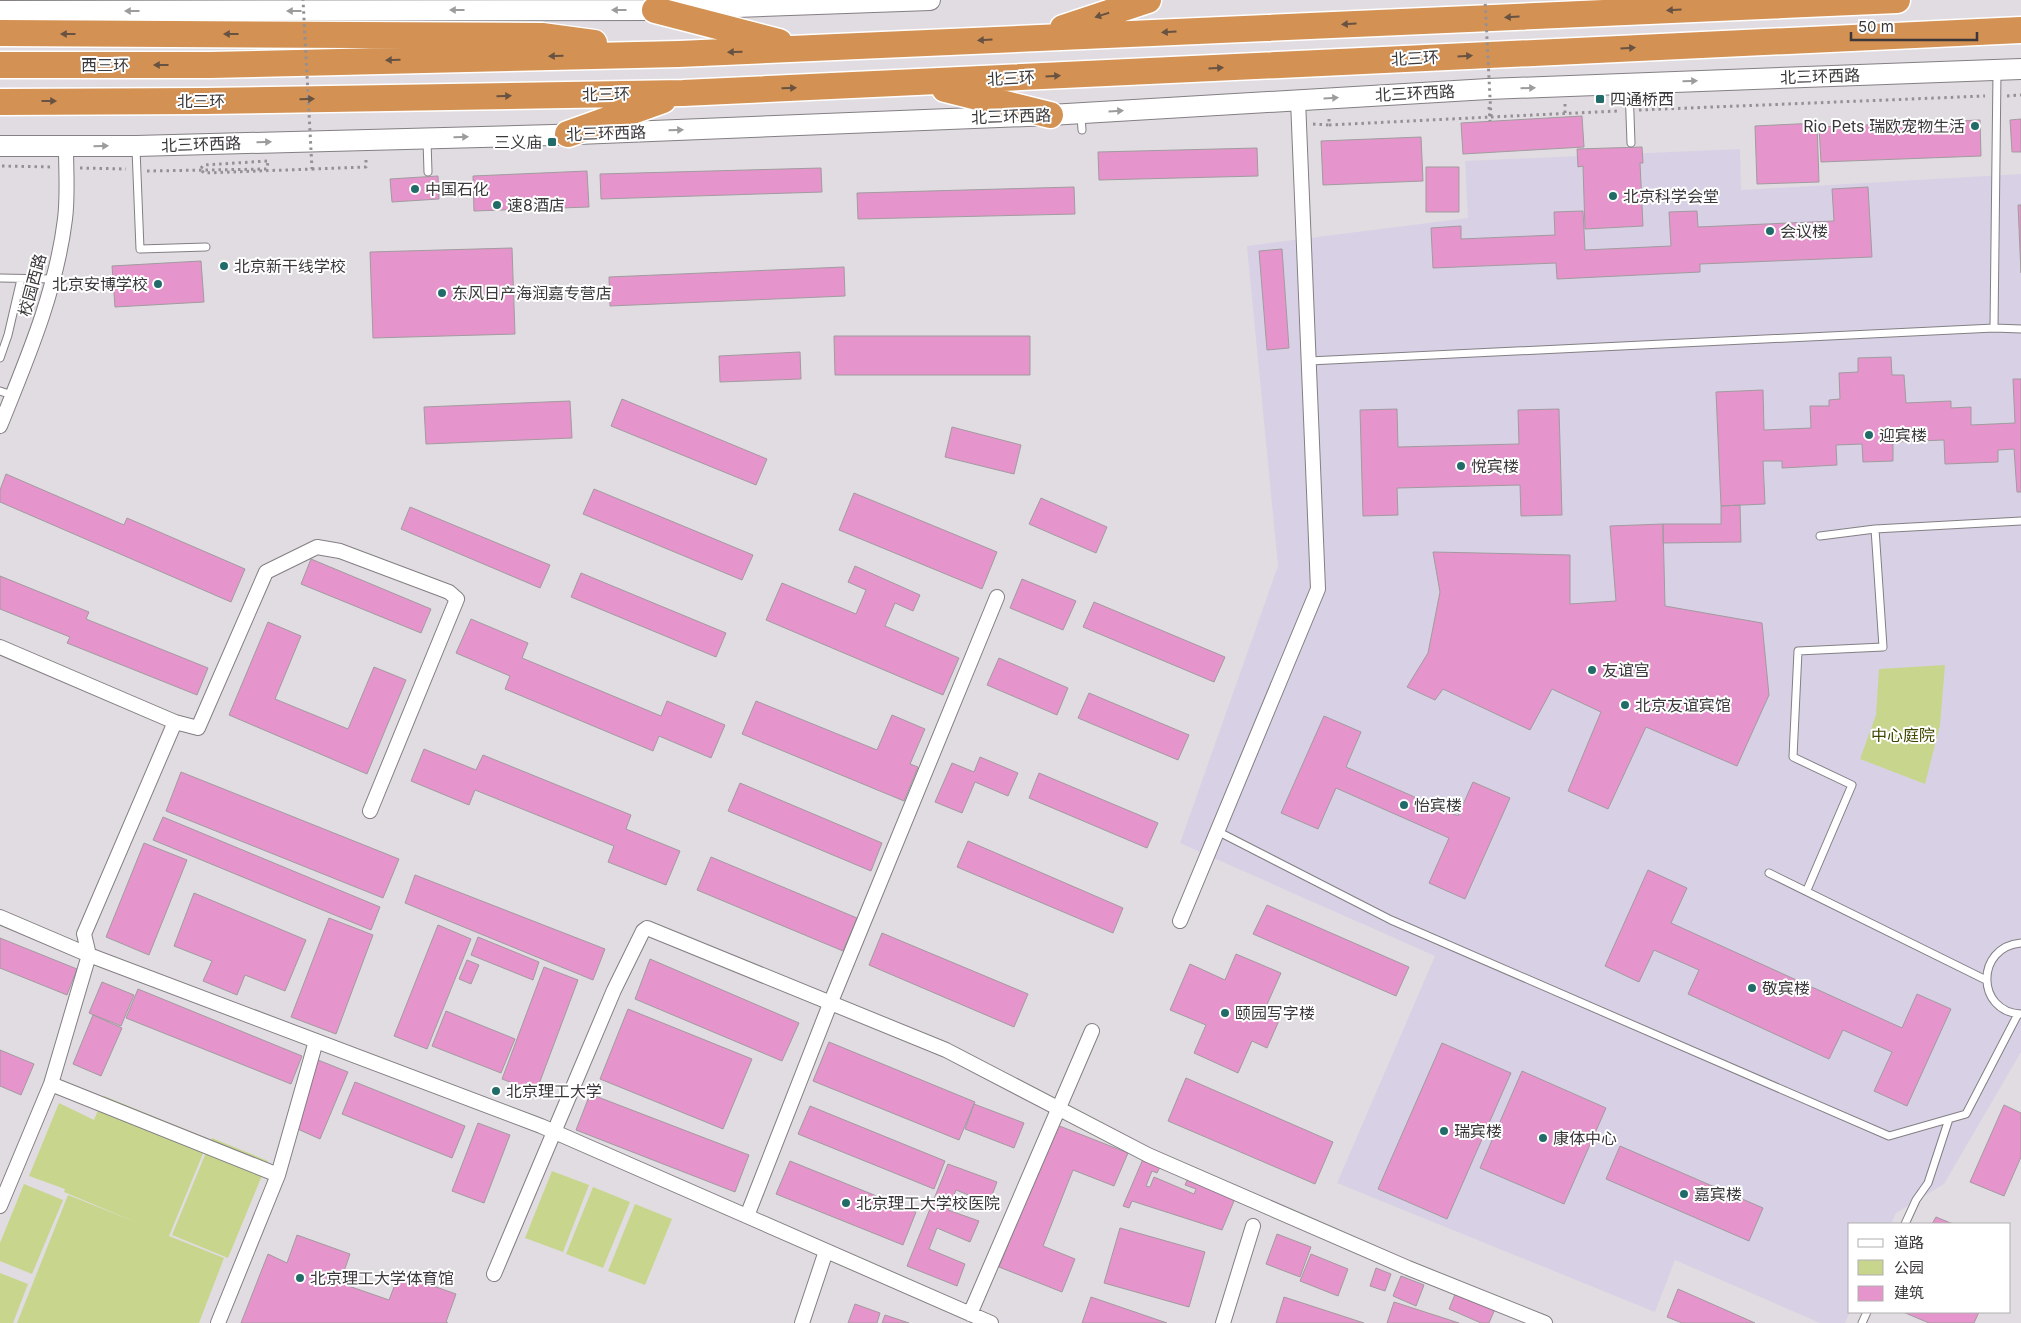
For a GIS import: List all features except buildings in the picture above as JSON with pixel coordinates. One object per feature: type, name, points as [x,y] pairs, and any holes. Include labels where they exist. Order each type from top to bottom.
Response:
[{"type":"highway","points":[[1034,38],[1148,0]]},
{"type":"highway","points":[[6,14],[542,36],[679,54],[1898,0]]},
{"type":"highway","points":[[655,10],[809,49]]},
{"type":"highway","name":"北三环","points":[[0,102],[206,101],[683,93],[2021,30]]},
{"type":"highway","name":"西三环","points":[[0,65],[210,65],[679,54]]},
{"type":"highway","points":[[917,83],[1050,115]]},
{"type":"highway","points":[[568,134],[683,93]]},
{"type":"street","points":[[6,14],[591,5],[655,10],[930,0]]},
{"type":"street","name":"北三环西路","points":[[0,146],[136,146],[568,134],[1050,115],[1081,122],[1298,100],[1629,84],[2021,69]]},
{"type":"street","points":[[1180,921],[1318,589],[1298,100]]},
{"type":"street","name":"校园西路","points":[[0,426],[6,393],[36,337],[53,279],[65,218],[66,147]]},
{"type":"street","points":[[0,647],[175,722],[198,728],[266,572],[316,548],[340,551],[449,592],[457,599],[370,811]]},
{"type":"street","points":[[747,1216],[830,1004],[997,597]]},
{"type":"street","points":[[0,1206],[51,1084],[89,955],[84,934],[175,722]]},
{"type":"street","points":[[0,917],[89,955],[555,1132],[991,1323]]},
{"type":"street","points":[[494,1274],[614,990],[643,930],[647,928],[946,1050],[1148,1155],[1408,1268],[1545,1323]]},
{"type":"street","points":[[970,1314],[1092,1031]]},
{"type":"street","points":[[218,1323],[278,1175],[316,1041]]},
{"type":"street","points":[[51,1084],[278,1175]]},
{"type":"street","points":[[1223,1323],[1253,1226]]},
{"type":"street","points":[[802,1323],[826,1251]]},
{"type":"lane","points":[[1994,328],[1997,70]]},
{"type":"lane","points":[[1629,84],[1630,143]]},
{"type":"lane","points":[[427,138],[428,172]]},
{"type":"lane","points":[[136,146],[140,249],[206,247]]},
{"type":"lane","points":[[0,278],[53,279]]},
{"type":"lane","points":[[0,358],[8,335],[21,279]]},
{"type":"lane","points":[[1309,361],[1994,328],[2021,329]]},
{"type":"lane","points":[[1820,536],[1875,529],[2021,521]]},
{"type":"lane","points":[[1807,890],[1852,785],[1793,757],[1798,652],[1883,647],[1875,529]]},
{"type":"lane","points":[[1217,831],[1391,920],[1889,1136],[1966,1114],[2019,1014],[1999,1006],[1988,990],[1986,980],[1988,970],[1997,953],[2005,947],[2021,943]]},
{"type":"lane","points":[[1769,872],[1986,980]]},
{"type":"lane","points":[[1904,1223],[1928,1182],[1949,1119]]},
{"type":"path","points":[[303,0],[312,169]]},
{"type":"path","points":[[1486,0],[1491,117]]},
{"type":"path","points":[[1329,125],[1628,110],[2021,95]]},
{"type":"path","points":[[356,158],[375,158]]},
{"type":"path","points":[[277,161],[204,165],[200,169],[204,173],[366,167],[366,158]]},
{"type":"path","points":[[306,160],[316,160]]},
{"type":"path","points":[[0,166],[137,170],[157,173],[267,169],[267,161]]},
{"type":"shaded area","name":"北京友谊宾馆","points":[[1740,149],[1741,190],[2021,174],[2021,1052],[1944,1184],[1896,1213],[1891,1223],[1848,1223],[1848,1313],[1850,1313],[1845,1323],[1820,1323],[1675,1260],[1655,1312],[1337,1183],[1435,956],[1180,843],[1278,566],[1247,246],[1468,218],[1465,161]]},
{"type":"green space","name":"中心庭院","points":[[1945,665],[1940,725],[1925,784],[1860,759],[1876,715],[1879,669]]},
{"type":"green space","points":[[104,1096],[209,1139],[169,1236],[224,1258],[199,1323],[17,1323],[68,1195],[138,1223],[64,1192],[65,1189],[29,1176],[59,1103],[94,1120]]},
{"type":"green space","points":[[212,1138],[268,1161],[228,1258],[172,1235]]},
{"type":"green space","points":[[552,1171],[589,1185],[563,1252],[525,1238]]},
{"type":"green space","points":[[24,1184],[63,1200],[32,1274],[0,1261],[0,1243]]},
{"type":"green space","points":[[593,1187],[630,1202],[603,1268],[566,1254]]},
{"type":"green space","points":[[635,1204],[672,1219],[645,1285],[608,1271]]},
{"type":"green space","points":[[0,1273],[28,1284],[13,1323],[0,1323]]},
{"type":"place","name":"四通桥西","points":[[1600,99]]},
{"type":"place","name":"Rio Pets 瑞欧宠物生活","points":[[1975,126]]},
{"type":"place","name":"三义庙","points":[[552,142]]},
{"type":"place","name":"中国石化","points":[[415,189]]},
{"type":"place","name":"北京科学会堂","points":[[1613,196]]},
{"type":"place","name":"速8酒店","points":[[497,205]]},
{"type":"place","name":"会议楼","points":[[1770,231]]},
{"type":"place","name":"北京新干线学校","points":[[224,266]]},
{"type":"place","name":"北京安博学校","points":[[158,284]]},
{"type":"place","name":"东风日产海润嘉专营店","points":[[442,293]]},
{"type":"place","name":"迎宾楼","points":[[1869,435]]},
{"type":"place","name":"悅宾楼","points":[[1461,466]]},
{"type":"place","name":"友谊宫","points":[[1592,670]]},
{"type":"place","name":"北京友谊宾馆","points":[[1625,705]]},
{"type":"place","name":"怡宾楼","points":[[1404,805]]},
{"type":"place","name":"敬宾楼","points":[[1752,988]]},
{"type":"place","name":"颐园写字楼","points":[[1225,1013]]},
{"type":"place","name":"北京理工大学","points":[[496,1091]]},
{"type":"place","name":"瑞宾楼","points":[[1444,1131]]},
{"type":"place","name":"康体中心","points":[[1543,1138]]},
{"type":"place","name":"嘉宾楼","points":[[1684,1194]]},
{"type":"place","name":"北京理工大学校医院","points":[[846,1203]]},
{"type":"place","name":"北京理工大学体育馆","points":[[300,1278]]}]
